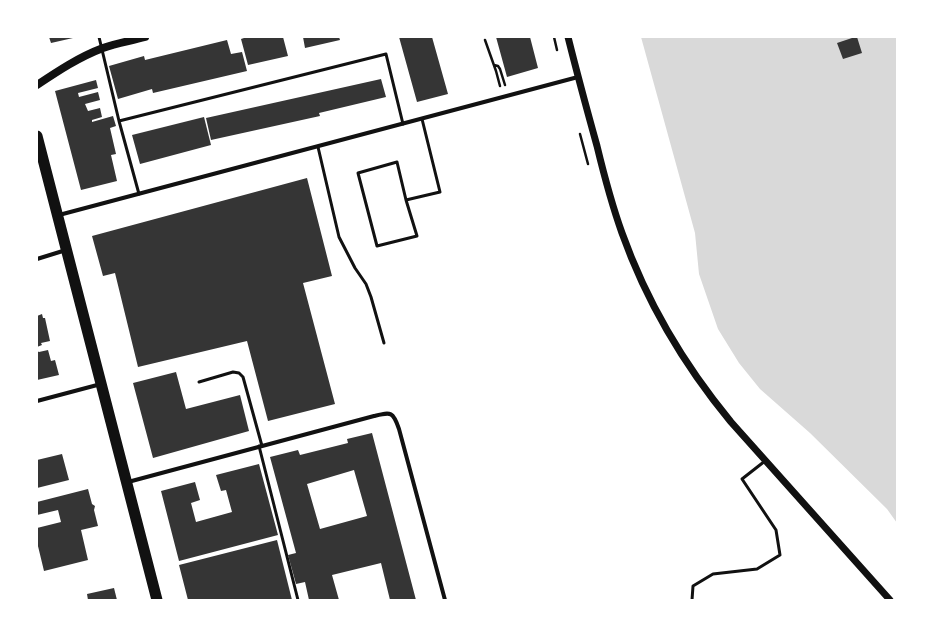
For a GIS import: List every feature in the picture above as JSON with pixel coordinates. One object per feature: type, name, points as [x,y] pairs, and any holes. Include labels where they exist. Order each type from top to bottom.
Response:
[{"type":"highway","points":[[37,136],[157,600]]},
{"type":"main road","points":[[37,85],[72,63],[102,49],[145,37]]},
{"type":"street","points":[[568,37],[612,204],[631,257],[670,337],[696,377],[718,406],[890,600]]},
{"type":"street","points":[[58,216],[578,77]]},
{"type":"street","points":[[37,259],[67,250]]},
{"type":"street","points":[[37,401],[101,384]]},
{"type":"street","points":[[126,483],[353,421],[384,413],[392,414],[396,418],[445,600]]},
{"type":"lane","points":[[99,37],[138,194]]},
{"type":"lane","points":[[120,120],[386,54],[403,124]]},
{"type":"lane","points":[[406,200],[440,192],[422,119]]},
{"type":"lane","points":[[318,147],[339,236],[355,268],[366,284],[384,343]]},
{"type":"lane","points":[[397,162],[406,200],[416,236],[377,246],[358,173],[397,162]]},
{"type":"lane","points":[[199,382],[233,372],[239,373],[243,377],[298,600]]},
{"type":"lane","points":[[692,600],[693,586],[713,574],[757,569],[780,555],[776,530],[742,479],[765,460]]},
{"type":"path","points":[[485,40],[500,86]]},
{"type":"path","points":[[494,65],[498,66],[500,69],[505,85]]},
{"type":"shaded area","points":[[641,37],[897,37],[897,523],[887,509],[810,433],[760,389],[739,363],[718,329],[699,274],[695,233]]},
{"type":"building","points":[[49,37],[73,37],[73,38],[51,43]]},
{"type":"building","points":[[247,37],[283,37],[288,56],[248,65],[241,39]]},
{"type":"building","points":[[303,37],[339,37],[340,40],[305,48]]},
{"type":"building","points":[[399,37],[432,37],[448,94],[417,102]]},
{"type":"building","points":[[496,37],[530,37],[538,68],[507,77]]},
{"type":"building","points":[[857,37],[862,53],[843,59],[837,43]]},
{"type":"building","points":[[227,40],[231,54],[242,52],[247,71],[153,93],[152,89],[118,99],[109,66],[144,56],[145,60]]},
{"type":"building","points":[[381,79],[386,97],[319,113],[320,116],[211,140],[206,118]]},
{"type":"building","points":[[96,80],[98,88],[78,93],[79,97],[98,92],[100,100],[85,104],[88,111],[100,108],[102,117],[92,120],[92,122],[113,116],[116,126],[110,128],[116,154],[111,155],[117,181],[81,190],[55,91]]},
{"type":"building","points":[[204,117],[211,145],[140,164],[132,135]]},
{"type":"building","points":[[307,178],[332,276],[303,283],[335,404],[268,421],[247,341],[138,367],[115,273],[103,276],[92,236]]},
{"type":"building","points":[[42,314],[43,318],[45,318],[50,341],[41,343],[42,345],[37,347],[37,316]]},
{"type":"building","points":[[48,350],[51,361],[55,360],[59,375],[37,380],[37,351]]},
{"type":"building","points":[[176,372],[186,409],[240,395],[249,431],[153,458],[133,383]]},
{"type":"building","points":[[372,433],[416,600],[390,600],[381,563],[332,575],[339,600],[309,600],[305,582],[296,584],[288,555],[296,553],[270,457],[298,450],[300,455],[348,443],[347,439]],"holes":[[[354,470],[367,516],[320,529],[307,484]]]},
{"type":"building","points":[[62,454],[69,480],[37,488],[37,460]]},
{"type":"building","points":[[259,464],[278,535],[179,561],[161,491],[195,482],[200,500],[191,503],[196,522],[232,512],[226,490],[221,491],[216,475]]},
{"type":"building","points":[[88,489],[92,504],[95,506],[94,510],[98,526],[81,530],[88,560],[44,571],[37,542],[37,528],[61,522],[58,510],[37,515],[37,502]]},
{"type":"building","points":[[277,540],[292,600],[188,600],[179,565]]},
{"type":"building","points":[[114,588],[117,600],[88,600],[87,594]]}]
